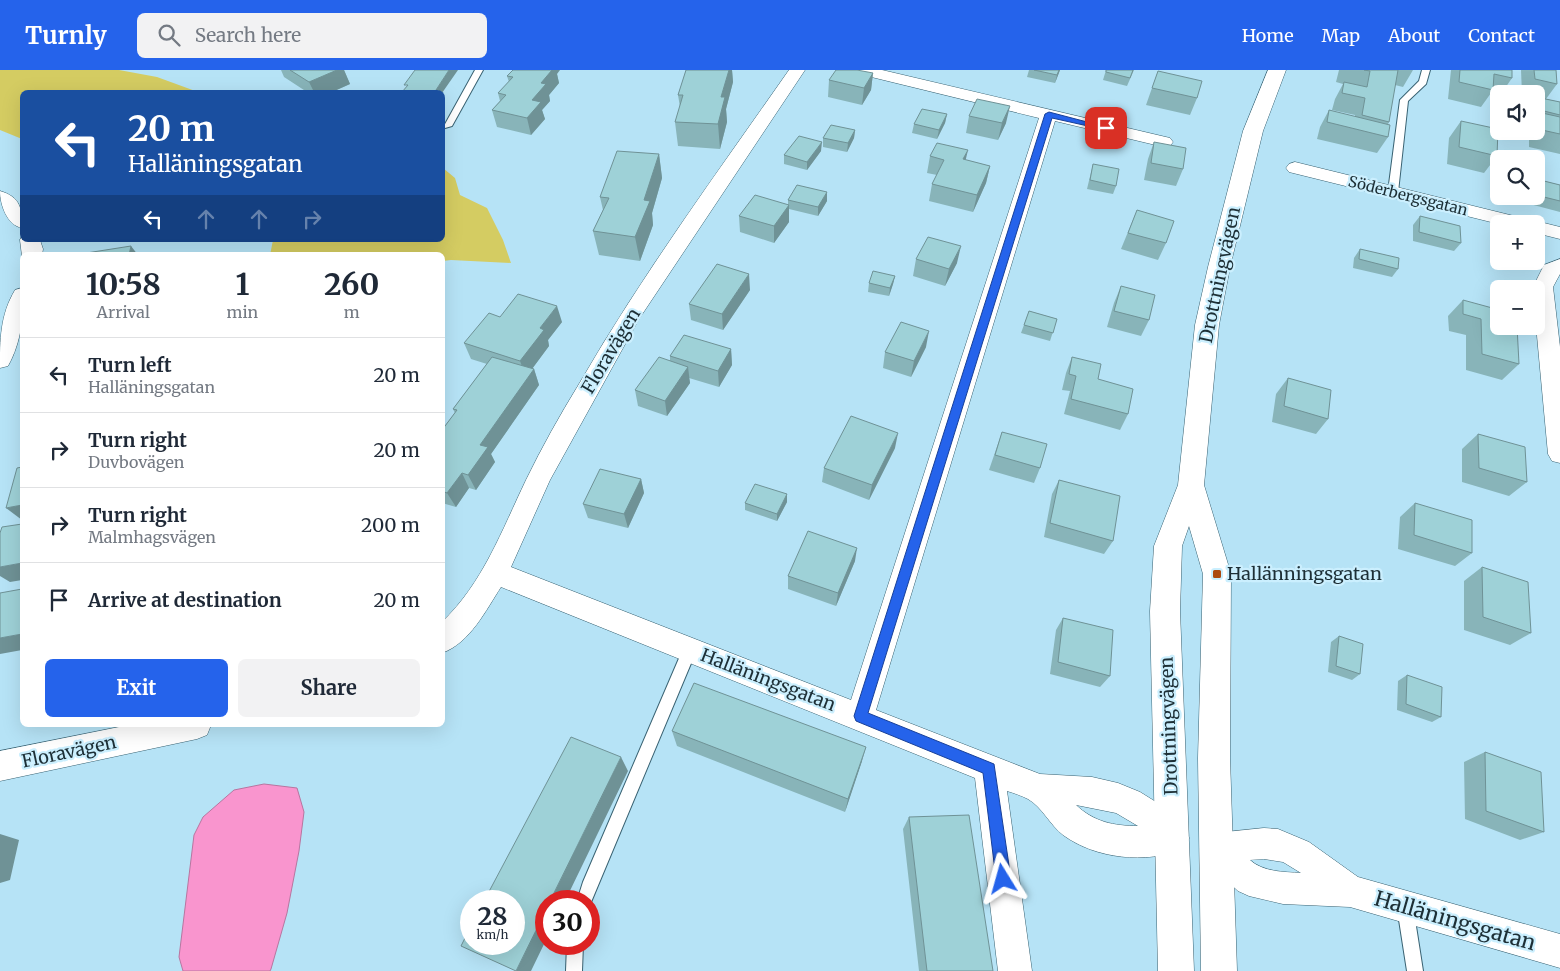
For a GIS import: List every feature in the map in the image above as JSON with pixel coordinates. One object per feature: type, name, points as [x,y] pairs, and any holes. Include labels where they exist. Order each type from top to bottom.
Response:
[{"type":"main road","name":"Drottningvägen","points":[[1176,971],[1165,611],[1168,546],[1191,485],[1198,397],[1211,306],[1249,147],[1277,70]]},
{"type":"main road","name":"Drottningvägen","points":[[1191,485],[1217,574],[1216,849],[1219,971]]},
{"type":"main road","points":[[1173,838],[1216,849]]},
{"type":"street","name":"Floravägen","points":[[445,637],[470,614],[495,573],[539,480],[631,314],[798,70]]},
{"type":"street","points":[[861,70],[1164,142]]},
{"type":"street","points":[[860,716],[1049,114]]},
{"type":"street","name":"Söderbergsgatan","points":[[1294,168],[1490,216]]},
{"type":"street","points":[[0,198],[9,204],[20,219]]},
{"type":"street","points":[[1545,229],[1560,233]]},
{"type":"street","points":[[1560,266],[1551,270],[1543,287],[1557,383],[1560,454]]},
{"type":"street","points":[[0,360],[20,301]]},
{"type":"street","name":"Halläningsgatan","points":[[495,573],[860,716],[1040,789],[1081,790],[1116,797],[1141,810],[1173,838]]},
{"type":"street","name":"Floravägen","points":[[0,766],[187,727]]},
{"type":"street","points":[[989,769],[1016,971]]},
{"type":"street","name":"Halläningsgatan","points":[[1040,789],[1078,827],[1115,842],[1144,844],[1173,838]]},
{"type":"street","name":"Halläningsgatan","points":[[1216,849],[1244,845],[1277,844],[1315,863],[1350,891]]},
{"type":"street","name":"Halläningsgatan","points":[[1216,849],[1249,880],[1283,888],[1350,891],[1560,951]]},
{"type":"lane","points":[[448,126],[479,70]]},
{"type":"lane","points":[[1393,192],[1404,100],[1423,82],[1426,70]]},
{"type":"lane","points":[[590,890],[690,649]]},
{"type":"lane","points":[[1405,907],[1415,971]]},
{"type":"lane","points":[[574,971],[575,955]]},
{"type":"shaded area","points":[[0,70],[119,70],[157,77],[193,90],[20,90],[20,138],[0,130]]},
{"type":"shaded area","points":[[445,170],[455,178],[460,195],[487,208],[503,240],[511,263],[445,261],[445,252],[271,252],[273,242],[445,242]]},
{"type":"shaded area","points":[[264,784],[297,788],[304,812],[299,851],[287,913],[271,969],[270,971],[183,971],[179,957],[194,835],[203,817],[234,790]]},
{"type":"building","points":[[290,70],[337,70],[309,82]]},
{"type":"building","points":[[415,70],[449,70],[436,90],[404,90],[408,85],[404,85]]},
{"type":"building","points":[[513,70],[552,70],[541,83],[546,84],[532,100],[541,102],[527,118],[492,110],[506,95],[498,93],[513,77],[507,76]]},
{"type":"building","points":[[686,70],[729,70],[721,97],[725,97],[718,124],[675,122],[683,95],[678,95]]},
{"type":"building","points":[[836,70],[857,70],[873,73],[864,88],[829,80]]},
{"type":"building","points":[[1034,70],[1059,70],[1057,75]]},
{"type":"building","points":[[1106,70],[1133,70],[1130,78],[1106,72]]},
{"type":"building","points":[[1364,70],[1398,70],[1389,122],[1362,115],[1365,98],[1342,93],[1344,82],[1367,87],[1370,71]]},
{"type":"building","points":[[1460,70],[1512,70],[1512,78],[1494,74],[1493,85],[1490,85],[1490,89],[1459,82]]},
{"type":"building","points":[[1534,70],[1556,70],[1557,84],[1535,79]]},
{"type":"building","points":[[1158,71],[1202,81],[1197,98],[1152,88]]},
{"type":"building","points":[[977,99],[1010,106],[1002,123],[969,116]]},
{"type":"building","points":[[1545,99],[1560,102],[1560,115],[1545,111]]},
{"type":"building","points":[[922,109],[947,114],[939,130],[914,124]]},
{"type":"building","points":[[1329,110],[1390,125],[1388,137],[1327,122]]},
{"type":"building","points":[[1545,114],[1560,117],[1560,134],[1545,131]]},
{"type":"building","points":[[1461,121],[1490,127],[1490,140],[1498,140],[1497,150],[1490,150],[1490,154],[1459,147]]},
{"type":"building","points":[[831,125],[855,130],[848,143],[823,138]]},
{"type":"building","points":[[799,136],[822,142],[807,162],[784,155]]},
{"type":"building","points":[[1154,142],[1186,148],[1183,169],[1151,163]]},
{"type":"building","points":[[937,143],[968,150],[963,159],[990,166],[977,195],[932,184],[944,160],[930,156]]},
{"type":"building","points":[[617,151],[659,154],[644,200],[650,201],[635,237],[593,231],[609,198],[600,197]]},
{"type":"building","points":[[1093,164],[1119,169],[1116,186],[1090,180]]},
{"type":"building","points":[[1545,181],[1560,185],[1560,201],[1545,197]]},
{"type":"building","points":[[797,185],[827,192],[818,207],[788,200]]},
{"type":"building","points":[[755,195],[789,205],[774,226],[739,216]]},
{"type":"building","points":[[1137,210],[1174,221],[1166,243],[1128,233]]},
{"type":"building","points":[[1420,216],[1460,226],[1461,243],[1419,232]]},
{"type":"building","points":[[928,237],[961,246],[949,269],[916,259]]},
{"type":"building","points":[[131,246],[130,252],[93,252]]},
{"type":"building","points":[[1360,249],[1399,258],[1398,269],[1359,259]]},
{"type":"building","points":[[717,264],[749,274],[722,314],[689,304]]},
{"type":"building","points":[[873,271],[895,276],[890,288],[869,283]]},
{"type":"building","points":[[1121,286],[1155,295],[1149,320],[1114,311]]},
{"type":"building","points":[[518,294],[557,306],[540,328],[544,330],[520,361],[464,343],[489,313],[500,317]]},
{"type":"building","points":[[1463,300],[1490,307],[1490,335],[1517,335],[1519,364],[1482,354],[1481,319],[1463,314]]},
{"type":"building","points":[[1029,311],[1057,319],[1053,333],[1024,325]]},
{"type":"building","points":[[901,322],[929,331],[914,361],[885,352]]},
{"type":"building","points":[[684,335],[731,349],[718,371],[670,356]]},
{"type":"building","points":[[492,357],[534,369],[480,445],[488,447],[468,475],[462,473],[447,493],[445,492],[445,426],[457,410],[453,409]]},
{"type":"building","points":[[659,357],[688,367],[665,401],[635,390]]},
{"type":"building","points":[[1072,357],[1101,364],[1098,379],[1133,389],[1128,414],[1071,399],[1076,376],[1069,374]]},
{"type":"building","points":[[1288,378],[1331,390],[1328,419],[1284,406]]},
{"type":"building","points":[[851,416],[898,433],[872,485],[824,468]]},
{"type":"building","points":[[1002,432],[1047,444],[1040,468],[995,455]]},
{"type":"building","points":[[1478,434],[1525,447],[1527,482],[1479,468]]},
{"type":"building","points":[[20,467],[20,505],[6,508],[17,468]]},
{"type":"building","points":[[600,469],[641,479],[624,514],[583,504]]},
{"type":"building","points":[[1059,480],[1120,496],[1113,541],[1050,523]]},
{"type":"building","points":[[755,484],[787,494],[777,514],[745,503]]},
{"type":"building","points":[[1415,503],[1472,520],[1472,553],[1414,535]]},
{"type":"building","points":[[20,524],[20,563],[0,567],[0,533],[2,527]]},
{"type":"building","points":[[808,531],[857,548],[838,593],[788,576]]},
{"type":"building","points":[[1482,567],[1528,582],[1531,633],[1483,617]]},
{"type":"building","points":[[20,589],[20,634],[0,638],[0,593]]},
{"type":"building","points":[[1063,618],[1113,630],[1110,676],[1058,662]]},
{"type":"building","points":[[1339,636],[1363,644],[1360,674],[1336,666]]},
{"type":"building","points":[[1407,675],[1442,687],[1441,717],[1406,704]]},
{"type":"building","points":[[694,683],[866,747],[848,799],[672,731]]},
{"type":"building","points":[[571,737],[621,757],[555,890],[535,890],[535,932],[525,953],[525,890],[490,890]]},
{"type":"building","points":[[1485,752],[1541,772],[1544,832],[1486,811]]},
{"type":"building","points":[[969,815],[993,971],[927,971],[909,817]]},
{"type":"building","points":[[481,955],[524,955],[516,971]]},
{"type":"place","name":"Hallänningsgatan","points":[[1217,574]]},
{"type":"route","points":[[1003,879],[989,769],[860,716],[1049,114],[1106,128]]}]
